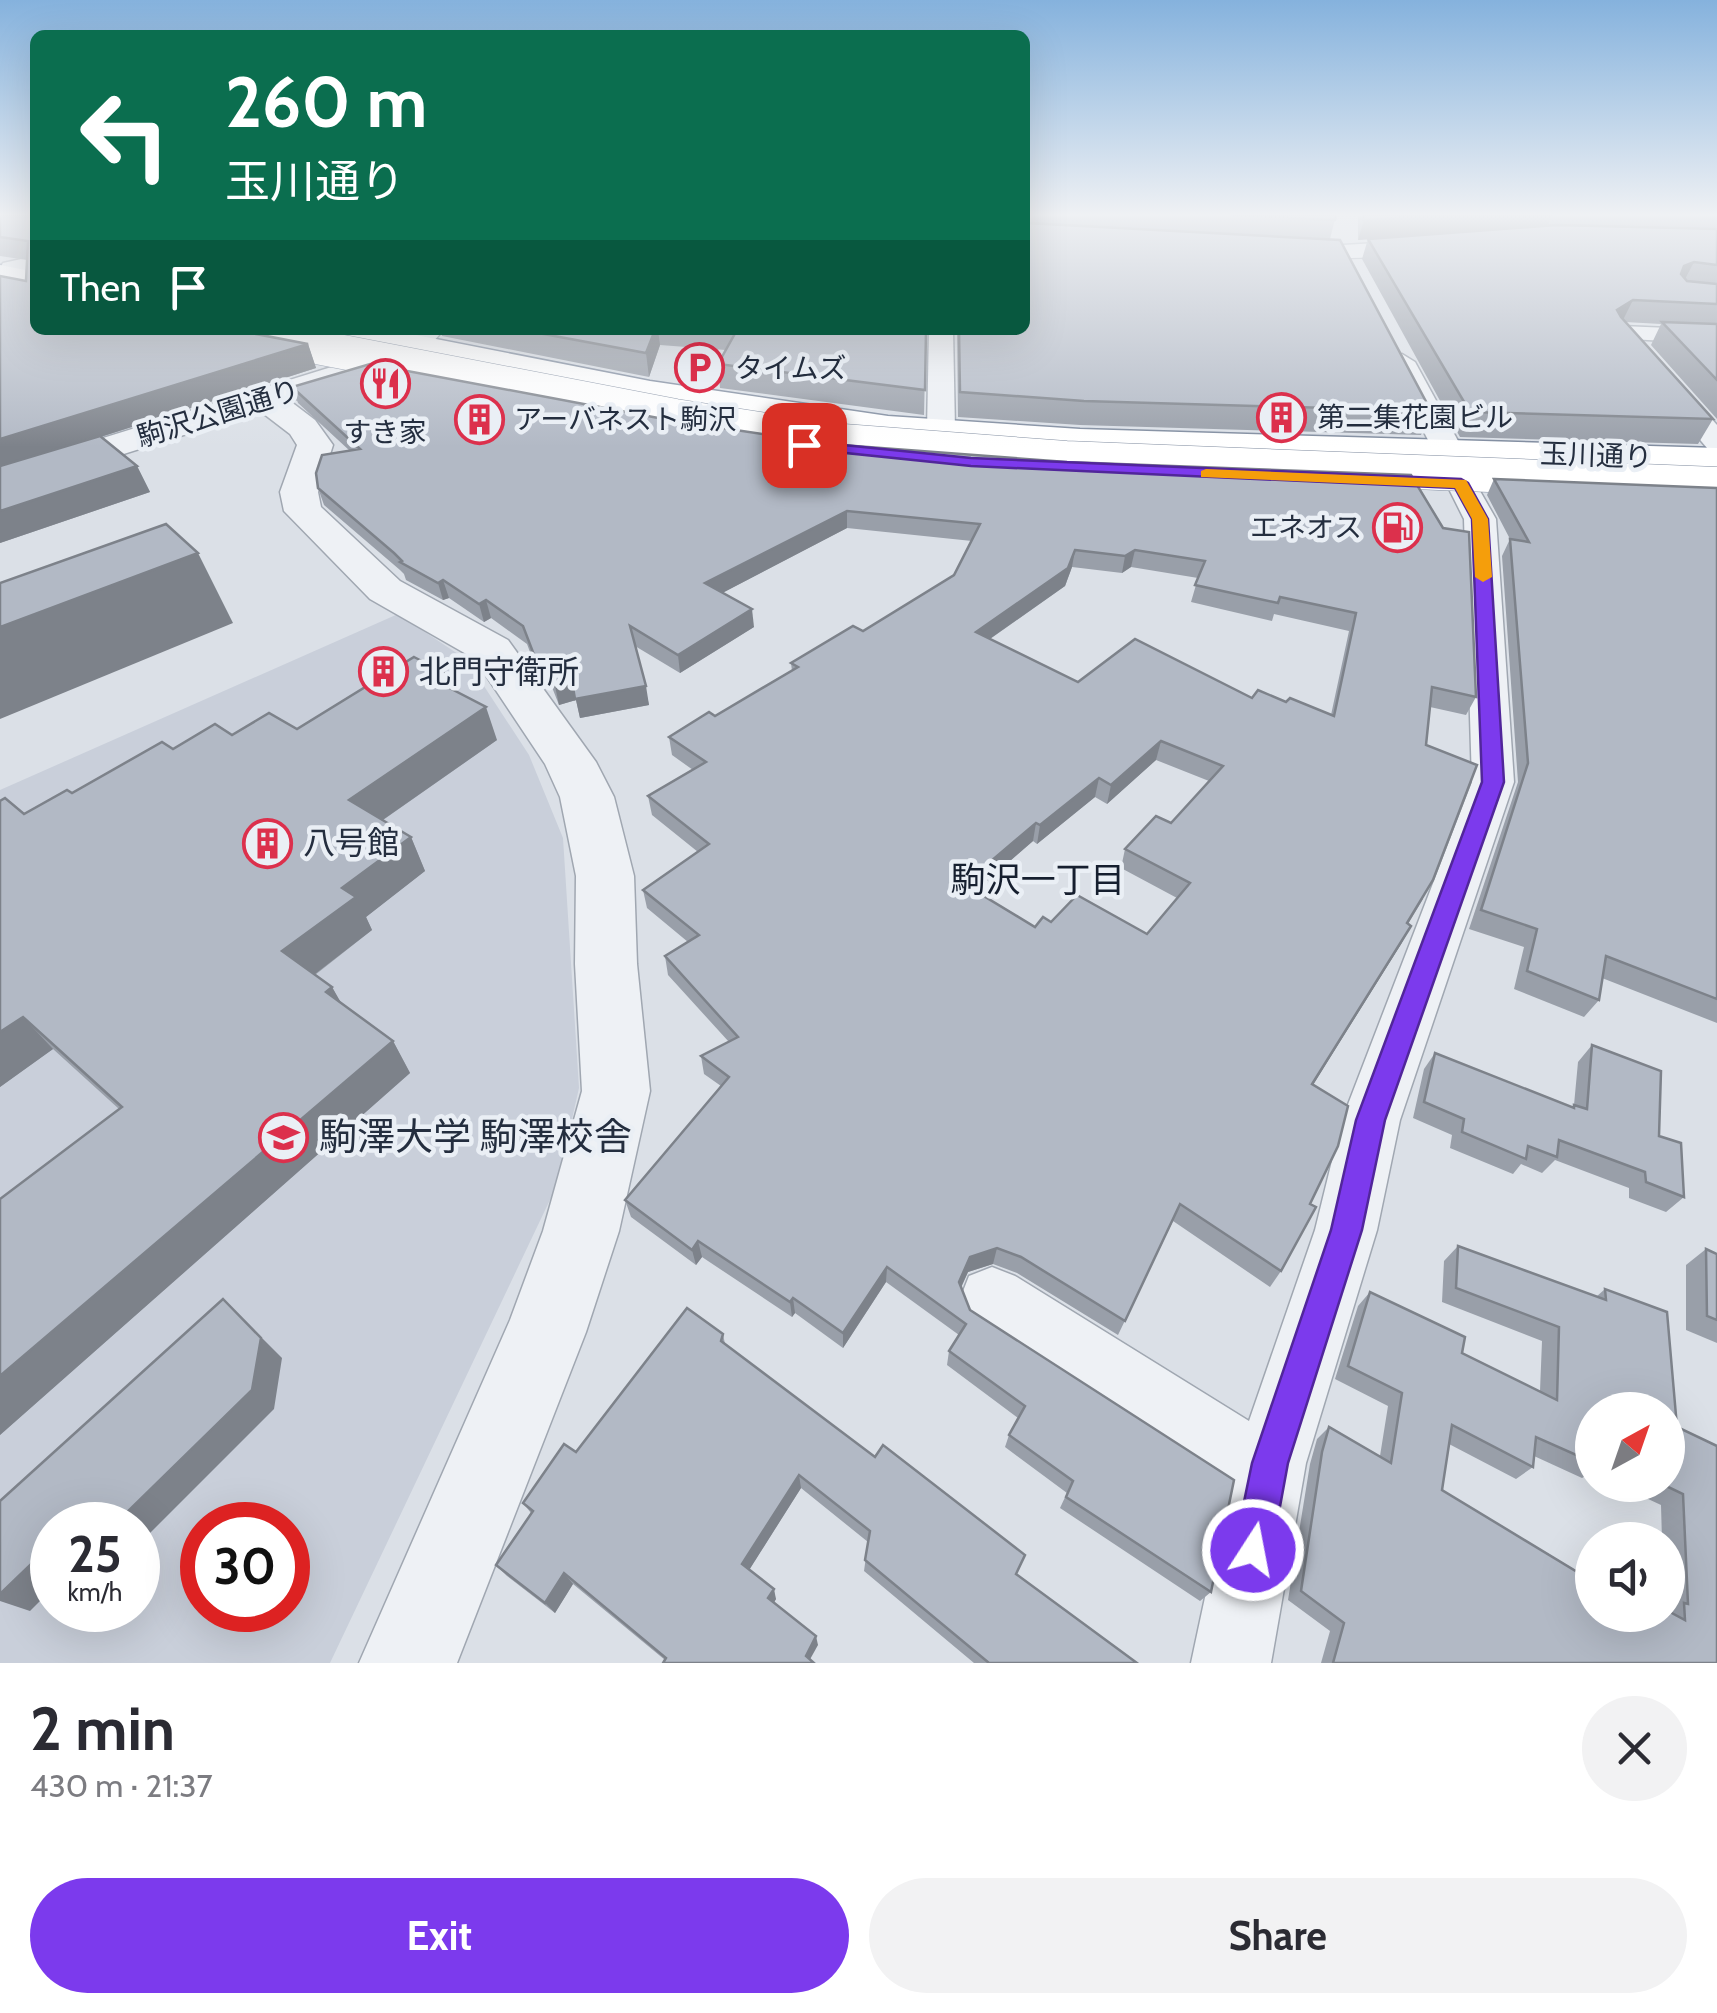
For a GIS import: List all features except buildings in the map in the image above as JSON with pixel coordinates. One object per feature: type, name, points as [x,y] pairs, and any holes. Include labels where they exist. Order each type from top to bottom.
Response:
[{"type":"highway","name":"玉川通り","points":[[233,335],[365,366],[674,424],[822,447],[971,462],[1454,467],[1717,459]]},
{"type":"highway","points":[[236,335],[675,416],[830,440],[1066,458],[1717,484]]},
{"type":"highway","points":[[324,335],[689,404],[901,433],[1053,444],[1717,469]]},
{"type":"highway","name":"玉川通り","points":[[421,337],[667,394],[816,417],[941,430],[1454,467],[1717,494]]},
{"type":"street","points":[[1717,337],[1622,333],[1717,442]]},
{"type":"street","points":[[941,335],[941,430]]},
{"type":"street","name":"駒沢公園通り","points":[[0,482],[365,366],[421,337]]},
{"type":"street","points":[[1231,1663],[1268,1474],[1346,1230],[1371,1120],[1493,782],[1480,519],[1392,342]]},
{"type":"street","points":[[264,398],[303,427],[315,444],[299,492],[303,511],[384,590],[492,650],[578,780],[599,834],[605,876],[606,964],[616,1091],[582,1232],[539,1348],[408,1663]]},
{"type":"street","points":[[992,1299],[1268,1474]]},
{"type":"shaded area","name":"駒澤大学 駒澤校舎","points":[[398,614],[467,660],[529,755],[563,838],[579,1088],[557,1185],[330,1663],[0,1663],[0,790]]},
{"type":"slow traffic","points":[[1206,474],[1461,483],[1480,519],[1483,577]]},
{"type":"place","name":"タイムズ","points":[[700,368]]},
{"type":"place","name":"すき家","points":[[385,384]]},
{"type":"place","name":"第二集花園ビル","points":[[1282,417]]},
{"type":"place","name":"アーバネスト駒沢","points":[[479,419]]},
{"type":"place","name":"エネオス","points":[[1397,527]]},
{"type":"place","name":"北門守衛所","points":[[384,672]]},
{"type":"place","name":"八号館","points":[[268,843]]},
{"type":"place","name":"駒澤大学 駒澤校舎","points":[[284,1137]]},
{"type":"district","name":"駒沢一丁目","points":[[1038,880]]},
{"type":"route","points":[[804,445],[971,462],[1461,483],[1480,519],[1493,782],[1371,1120],[1346,1230],[1270,1463],[1253,1550]]}]
